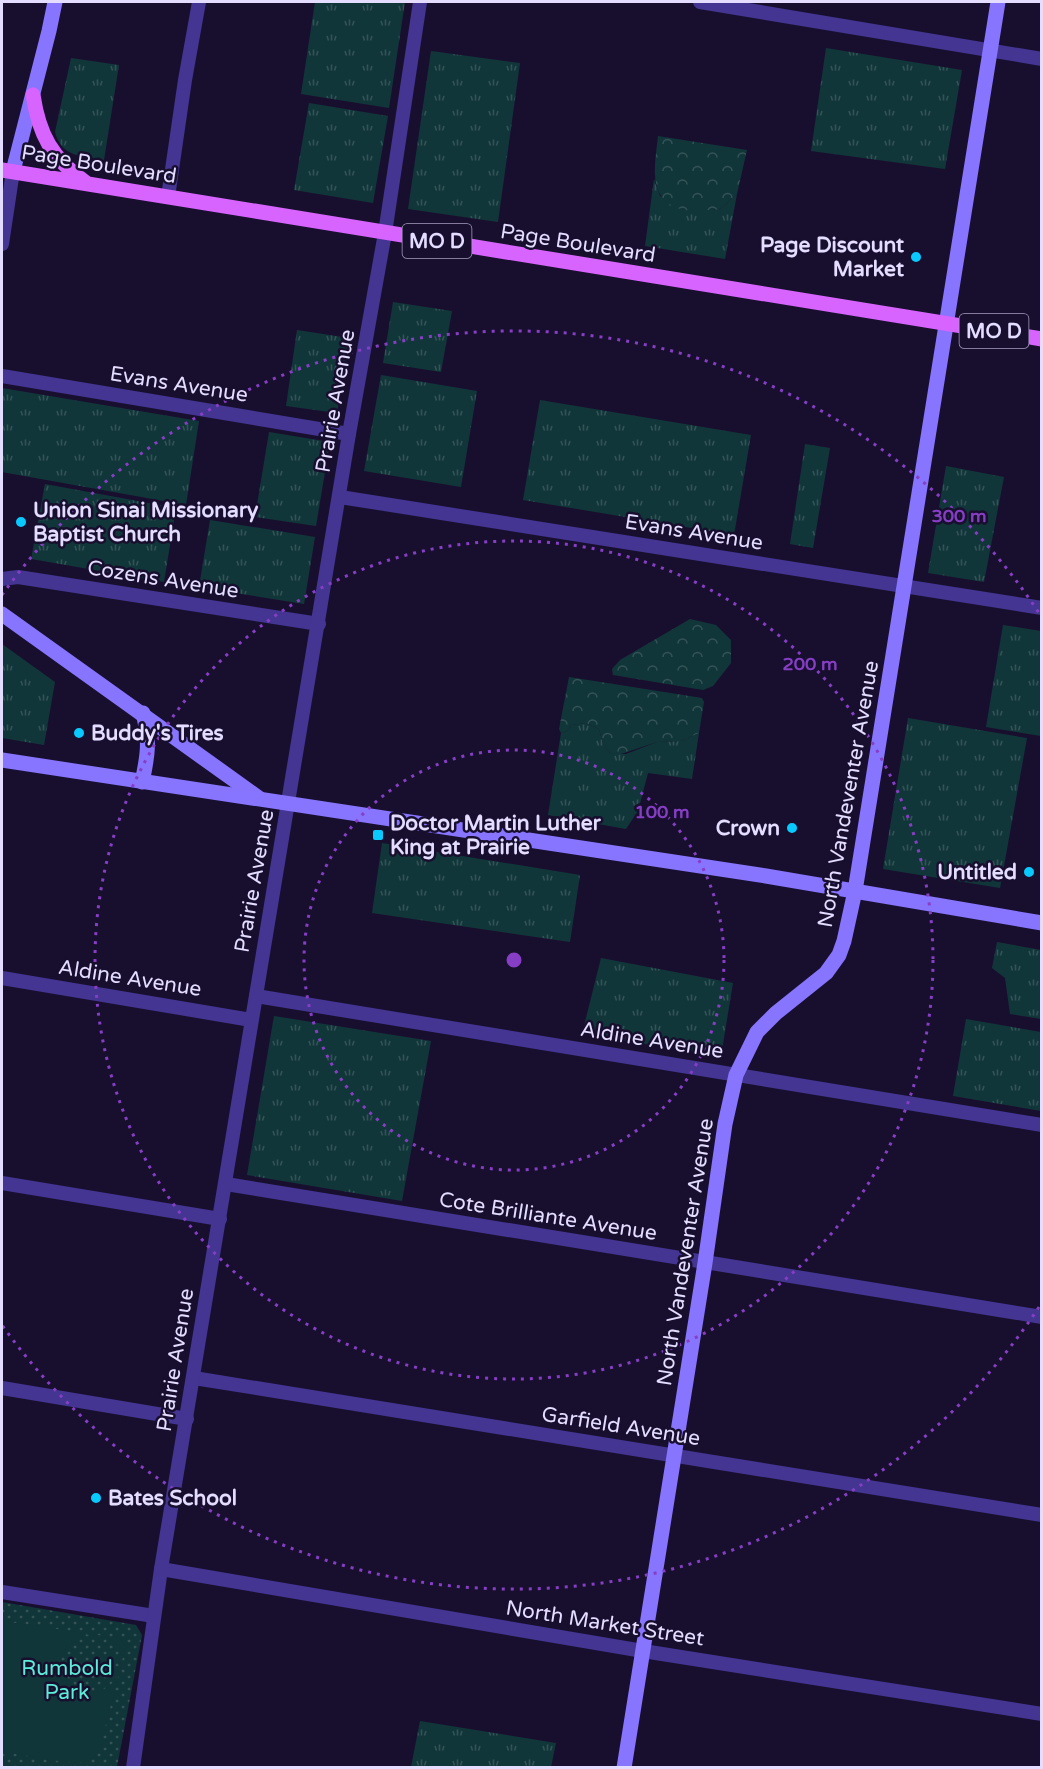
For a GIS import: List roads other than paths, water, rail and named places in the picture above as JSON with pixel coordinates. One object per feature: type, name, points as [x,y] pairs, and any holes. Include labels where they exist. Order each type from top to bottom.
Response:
[{"type":"main road","points":[[7,170],[33,95],[50,31],[55,2]]},
{"type":"main road","name":"North Vandeventer Avenue","points":[[624,1767],[705,1263],[725,1124],[736,1075],[757,1032],[776,1013],[826,973],[838,955],[844,941],[855,891],[998,2]]},
{"type":"main road","points":[[33,95],[38,121],[54,155],[67,169],[88,184]]},
{"type":"main road","name":"Page Boulevard","points":[[7,170],[1041,339]]},
{"type":"main road","points":[[2,614],[262,800]]},
{"type":"main road","points":[[142,782],[149,750],[149,738],[143,713]]},
{"type":"main road","points":[[2,760],[855,891],[1041,922]]},
{"type":"street","points":[[168,197],[199,2]]},
{"type":"street","name":"Prairie Avenue","points":[[133,1767],[161,1569],[349,434],[385,232],[420,2]]},
{"type":"street","points":[[700,2],[1041,59]]},
{"type":"street","points":[[2,244],[7,170]]},
{"type":"street","name":"Evans Avenue","points":[[2,376],[349,434]]},
{"type":"street","name":"Evans Avenue","points":[[340,497],[1041,608]]},
{"type":"street","name":"Cozens Avenue","points":[[2,579],[18,577],[318,624]]},
{"type":"street","name":"Aldine Avenue","points":[[2,978],[251,1020]]},
{"type":"street","name":"Aldine Avenue","points":[[256,996],[1041,1125]]},
{"type":"street","points":[[2,1184],[220,1219]]},
{"type":"street","name":"Cote Brilliante Avenue","points":[[226,1184],[1041,1317]]},
{"type":"street","name":"Garfield Avenue","points":[[194,1378],[1041,1515]]},
{"type":"street","points":[[2,1388],[187,1419]]},
{"type":"street","name":"North Market Street","points":[[161,1569],[643,1651],[1041,1714]]},
{"type":"street","points":[[2,1592],[154,1616]]},
{"type":"place","name":"Page Discount Market","points":[[916,257]]},
{"type":"place","name":"Union Sinai Missionary Baptist Church","points":[[21,522]]},
{"type":"place","name":"Buddy's Tires","points":[[79,733]]},
{"type":"place","name":"Crown","points":[[792,828]]},
{"type":"place","name":"Doctor Martin Luther King at Prairie","points":[[378,835]]},
{"type":"place","name":"Untitled","points":[[1029,872]]},
{"type":"place","name":"Bates School","points":[[96,1498]]},
{"type":"park label","name":"Rumbold Park","points":[[67,1680]]}]
